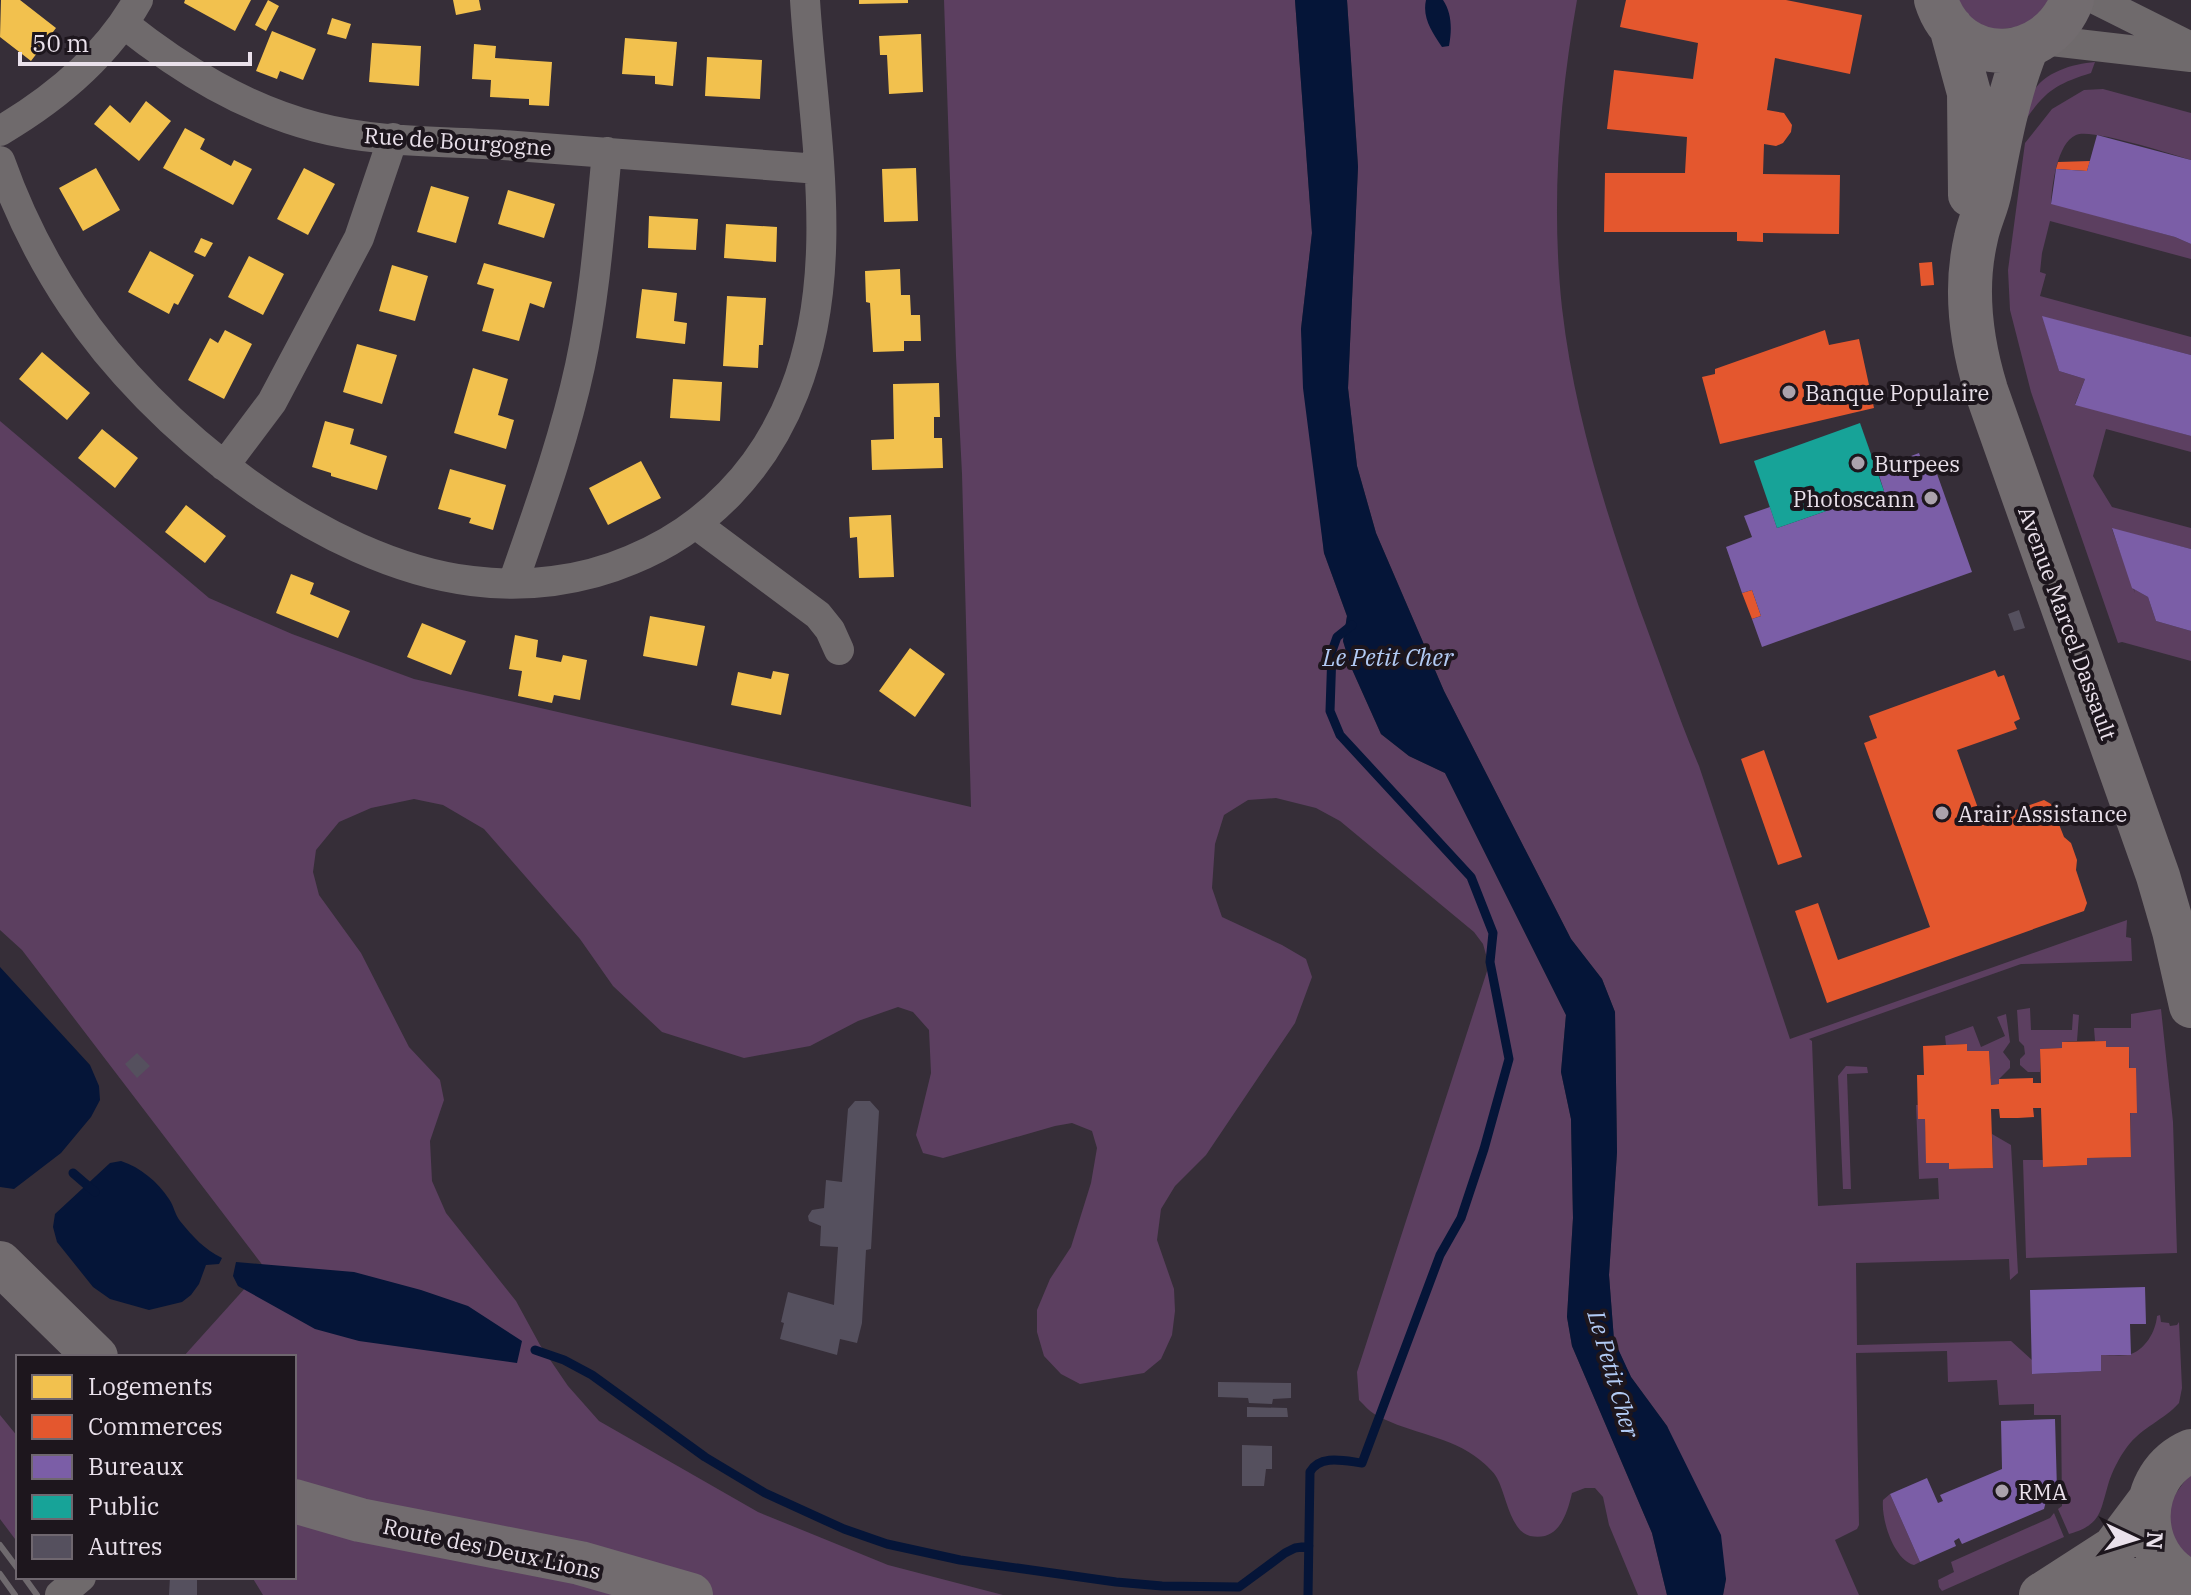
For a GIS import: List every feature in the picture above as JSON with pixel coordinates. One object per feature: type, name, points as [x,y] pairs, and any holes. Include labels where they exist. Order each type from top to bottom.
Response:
[{"type":"street","points":[[0,161],[14,201],[73,307],[135,383],[224,466],[277,503],[354,546],[439,574],[473,581],[513,583],[587,575],[656,550],[697,525],[732,492],[759,460],[795,392],[806,358],[819,280],[819,169],[805,0]]},
{"type":"street","name":"Avenue Marcel Dassault","points":[[1976,237],[1987,203],[2009,97],[2035,44],[2058,26],[2072,0]]},
{"type":"street","points":[[2097,0],[2191,47]]},
{"type":"street","points":[[0,131],[54,96],[91,63],[131,12]]},
{"type":"street","name":"Rue de Bourgogne","points":[[131,12],[188,71],[258,107],[318,128],[393,138],[819,169]]},
{"type":"street","points":[[1943,14],[1967,40],[1986,49],[2006,51],[2035,44],[2191,57]]},
{"type":"street","name":"Avenue Marcel Dassault","points":[[1943,14],[1969,93],[1969,182],[1976,237],[1970,311],[1981,376],[2145,836],[2174,931],[2191,1006]]},
{"type":"street","points":[[224,466],[272,402],[359,238],[393,138]]},
{"type":"street","points":[[513,583],[551,475],[580,365],[593,287],[607,152]]},
{"type":"street","points":[[697,525],[818,615],[830,630],[839,650]]},
{"type":"street","points":[[0,1263],[94,1355]]},
{"type":"street","points":[[2041,1595],[2114,1548],[2150,1500],[2162,1473],[2189,1447]]},
{"type":"street","points":[[2150,1500],[2148,1520],[2156,1550],[2187,1583]]},
{"type":"street","name":"Route des Deux Lions","points":[[296,1502],[360,1520],[580,1563],[691,1595]]},
{"type":"street","points":[[60,1595],[79,1579]]},
{"type":"street","points":[[2061,1595],[2125,1580],[2187,1583]]},
{"type":"shaded area","points":[[944,0],[1295,0],[1312,233],[1301,329],[1324,553],[1347,616],[1343,641],[1351,667],[1381,734],[1409,756],[1445,773],[1566,1015],[1561,1072],[1571,1119],[1573,1218],[1567,1317],[1572,1346],[1652,1533],[1667,1595],[1638,1595],[1609,1525],[1603,1497],[1595,1488],[1572,1493],[1564,1517],[1555,1531],[1540,1537],[1530,1536],[1523,1533],[1513,1520],[1497,1478],[1480,1460],[1444,1440],[1378,1416],[1359,1400],[1357,1372],[1489,965],[1483,944],[1474,932],[1340,821],[1316,808],[1276,798],[1248,800],[1224,815],[1215,844],[1212,888],[1222,917],[1306,959],[1312,977],[1295,1023],[1206,1155],[1175,1186],[1161,1209],[1157,1240],[1174,1289],[1175,1311],[1172,1335],[1161,1359],[1144,1373],[1080,1384],[1061,1374],[1044,1356],[1037,1332],[1037,1310],[1050,1279],[1071,1247],[1091,1183],[1097,1148],[1092,1131],[1072,1123],[943,1158],[923,1153],[916,1135],[931,1073],[929,1030],[913,1012],[898,1007],[858,1021],[810,1046],[744,1058],[662,1032],[613,986],[580,939],[484,829],[443,805],[414,799],[371,808],[339,822],[316,850],[313,872],[319,895],[361,953],[409,1047],[440,1080],[444,1100],[430,1141],[432,1181],[446,1213],[516,1301],[540,1345],[568,1386],[599,1421],[758,1512],[888,1565],[1003,1595],[263,1595],[253,1579],[296,1579],[296,1355],[185,1355],[264,1267],[22,950],[0,930],[0,421],[209,598],[292,634],[414,679],[971,807]]},
{"type":"shaded area","points":[[1347,0],[1577,0],[1561,115],[1557,192],[1562,308],[1574,385],[1614,534],[1699,766],[1790,1039],[2127,920],[2126,937],[2131,938],[2132,961],[2021,964],[1809,1039],[1812,1041],[1818,1206],[1939,1199],[1938,1178],[1919,1179],[1916,1105],[1918,1119],[1925,1119],[1927,1163],[1949,1163],[1949,1169],[1993,1168],[1992,1134],[2011,1145],[2018,1273],[2010,1280],[2009,1259],[1856,1263],[1857,1345],[2011,1341],[2032,1360],[2033,1374],[2101,1371],[2101,1355],[2128,1355],[2144,1345],[2152,1334],[2157,1316],[2160,1315],[2161,1322],[2170,1326],[2179,1322],[2182,1388],[2179,1403],[2127,1447],[2112,1475],[2098,1516],[2080,1530],[2069,1534],[2058,1509],[2062,1506],[2061,1415],[2034,1415],[2034,1404],[1999,1405],[1997,1380],[1948,1382],[1947,1351],[1856,1353],[1859,1525],[1835,1540],[1859,1595],[1723,1595],[1726,1579],[1667,1426],[1631,1377],[1614,1341],[1609,1275],[1617,1152],[1615,1012],[1602,979],[1571,939],[1444,691],[1376,533],[1357,466],[1348,388],[1358,166]]},
{"type":"shaded area","points":[[1952,0],[2052,0],[2036,24],[1983,32]]},
{"type":"shaded area","points":[[2095,62],[2091,73],[2054,89],[2027,118],[2030,98],[2041,82],[2057,71]]},
{"type":"shaded area","points":[[2103,89],[2191,113],[2191,160],[2113,138],[2076,135],[2060,156],[2051,203],[2175,237],[2191,244],[2191,259],[2050,221],[2042,253],[2040,272],[2046,274],[2040,296],[2191,337],[2191,355],[2043,317],[2059,371],[2085,379],[2075,404],[2191,436],[2191,452],[2106,429],[2093,476],[2112,507],[2191,528],[2191,549],[2112,529],[2135,593],[2134,589],[2148,597],[2156,621],[2191,631],[2191,661],[2118,643],[2031,392],[2010,310],[2008,270],[2025,143],[2052,109],[2084,90]]},
{"type":"shaded area","points":[[2030,1008],[2031,1030],[2072,1030],[2073,1014],[2079,1015],[2077,1041],[2062,1042],[2062,1048],[2040,1049],[2040,1072],[2028,1072],[2020,1065],[2020,1059],[2025,1054],[2024,1046],[2019,1041],[2017,1010]]},
{"type":"shaded area","points":[[2161,1009],[2173,1122],[2177,1253],[2026,1258],[2023,1160],[2043,1160],[2044,1167],[2087,1165],[2087,1158],[2131,1157],[2129,1047],[2106,1047],[2106,1041],[2095,1041],[2094,1028],[2131,1028],[2131,1014]]},
{"type":"shaded area","points":[[2006,1014],[2010,1042],[2003,1052],[2010,1061],[2010,1068],[1999,1079],[1999,1084],[1991,1085],[1989,1051],[1967,1051],[1967,1044],[1946,1045],[1945,1036],[1973,1026],[1981,1047],[2005,1036],[1997,1017]]},
{"type":"shaded area","points":[[1846,1066],[1867,1067],[1868,1073],[1847,1074],[1851,1189],[1843,1189],[1838,1076]]},
{"type":"shaded area","points":[[0,1415],[16,1435],[16,1540],[0,1519]]},
{"type":"shaded area","points":[[2191,1472],[2191,1563],[2172,1543],[2167,1506]]},
{"type":"shaded area","points":[[1890,1494],[1920,1562],[1914,1565],[1900,1556],[1890,1538],[1883,1500]]},
{"type":"shaded area","points":[[2054,1513],[2064,1537],[1942,1591],[1939,1587],[1938,1580],[1954,1572],[1951,1562],[2050,1518]]},
{"type":"water","name":"Le Petit Cher","points":[[1295,0],[1347,0],[1358,167],[1348,388],[1357,466],[1376,533],[1444,691],[1571,939],[1602,979],[1615,1012],[1617,1152],[1609,1275],[1614,1340],[1631,1377],[1667,1426],[1721,1535],[1726,1579],[1723,1595],[1667,1595],[1652,1533],[1572,1346],[1567,1317],[1573,1218],[1571,1119],[1561,1072],[1566,1015],[1445,773],[1409,756],[1381,734],[1351,667],[1343,641],[1347,616],[1324,553],[1303,388],[1301,329],[1312,233]]},
{"type":"water","points":[[1426,0],[1443,0],[1446,5],[1451,34],[1449,46],[1442,47],[1431,30],[1425,13]]},
{"type":"water","points":[[0,967],[90,1065],[99,1086],[100,1100],[91,1117],[61,1153],[14,1189],[0,1187]]},
{"type":"water","points":[[121,1161],[154,1181],[169,1199],[178,1219],[204,1247],[222,1258],[219,1264],[206,1265],[199,1284],[182,1302],[149,1310],[110,1299],[93,1287],[57,1242],[53,1227],[55,1214],[110,1163]]},
{"type":"water","points":[[236,1262],[354,1272],[468,1306],[522,1341],[517,1363],[359,1341],[315,1329],[238,1286],[233,1276]]},
{"type":"building: Logements","points":[[1,0],[20,0],[56,28],[31,61],[0,37]]},
{"type":"building: Logements","points":[[185,0],[251,0],[235,31],[184,3]]},
{"type":"building: Logements","points":[[268,0],[279,6],[266,31],[255,25]]},
{"type":"building: Logements","points":[[453,0],[479,0],[481,10],[456,15]]},
{"type":"building: Logements","points":[[859,0],[908,0],[908,3],[859,4]]},
{"type":"building: Logements","points":[[332,18],[351,24],[346,39],[327,34]]},
{"type":"building: Logements","points":[[272,31],[316,49],[303,80],[280,71],[277,79],[256,71]]},
{"type":"building: Logements","points":[[921,34],[923,92],[889,94],[887,55],[880,55],[879,36]]},
{"type":"building: Logements","points":[[625,38],[677,42],[673,86],[655,84],[655,76],[622,74]]},
{"type":"building: Logements","points":[[372,43],[421,46],[419,86],[369,82]]},
{"type":"building: Logements","points":[[474,44],[496,46],[495,58],[552,62],[549,106],[529,105],[529,99],[490,97],[491,80],[472,79]]},
{"type":"building: Logements","points":[[707,57],[762,60],[760,99],[705,96]]},
{"type":"building: Logements","points":[[146,101],[171,121],[139,161],[94,124],[110,105],[130,123]]},
{"type":"building: Logements","points":[[185,128],[205,139],[200,149],[231,166],[234,160],[252,169],[233,205],[163,168]]},
{"type":"building: Logements","points":[[96,168],[120,210],[83,231],[59,188]]},
{"type":"building: Logements","points":[[304,168],[335,184],[308,235],[277,219]]},
{"type":"building: Logements","points":[[916,168],[918,221],[884,222],[882,169]]},
{"type":"building: Logements","points":[[431,186],[469,197],[456,243],[417,232]]},
{"type":"building: Logements","points":[[508,190],[555,204],[544,238],[498,224]]},
{"type":"building: Logements","points":[[649,216],[698,219],[696,250],[648,248]]},
{"type":"building: Logements","points":[[726,224],[777,227],[776,262],[724,258]]},
{"type":"building: Logements","points":[[201,238],[213,243],[205,257],[194,252]]},
{"type":"building: Logements","points":[[150,251],[194,275],[178,305],[174,303],[169,314],[128,292]]},
{"type":"building: Logements","points":[[249,256],[284,274],[263,315],[228,297]]},
{"type":"building: Logements","points":[[484,263],[552,282],[544,308],[530,303],[519,341],[482,331],[494,289],[477,284]]},
{"type":"building: Logements","points":[[392,265],[428,276],[415,321],[379,311]]},
{"type":"building: Logements","points":[[900,269],[901,295],[910,295],[911,315],[920,315],[921,341],[904,341],[904,351],[873,352],[865,271]]},
{"type":"building: Logements","points":[[642,289],[677,293],[674,321],[687,323],[685,344],[636,338]]},
{"type":"building: Logements","points":[[727,296],[766,298],[758,368],[723,366]]},
{"type":"building: Logements","points":[[225,330],[252,344],[224,399],[188,380],[210,338],[218,343]]},
{"type":"building: Logements","points":[[357,344],[397,355],[382,404],[343,392]]},
{"type":"building: Logements","points":[[42,352],[90,393],[67,420],[19,379]]},
{"type":"building: Logements","points":[[473,368],[508,379],[498,415],[514,420],[506,449],[454,433]]},
{"type":"building: Logements","points":[[673,379],[722,382],[720,421],[670,418]]},
{"type":"building: Logements","points":[[939,383],[940,417],[934,417],[934,438],[942,438],[943,468],[872,470],[871,440],[894,439],[893,384]]},
{"type":"building: Logements","points":[[325,421],[354,429],[350,444],[387,456],[377,490],[312,467]]},
{"type":"building: Logements","points":[[102,429],[138,458],[115,488],[78,458]]},
{"type":"building: Logements","points":[[641,461],[661,498],[608,525],[589,488]]},
{"type":"building: Logements","points":[[450,469],[506,485],[493,530],[469,523],[471,518],[438,509]]},
{"type":"building: Logements","points":[[186,505],[226,536],[205,563],[165,532]]},
{"type":"building: Logements","points":[[891,515],[894,577],[859,578],[857,537],[850,538],[849,517]]},
{"type":"building: Logements","points":[[291,574],[314,583],[310,594],[350,611],[338,638],[276,613]]},
{"type":"building: Logements","points":[[650,616],[705,626],[697,666],[643,656]]},
{"type":"building: Logements","points":[[422,623],[466,641],[451,675],[407,657]]},
{"type":"building: Logements","points":[[515,635],[538,640],[536,657],[561,662],[563,655],[587,660],[580,700],[554,695],[552,703],[518,696],[522,671],[509,669]]},
{"type":"building: Logements","points":[[910,648],[945,674],[915,717],[879,691]]},
{"type":"building: Logements","points":[[773,671],[789,674],[781,715],[731,705],[738,672],[771,679]]},
{"type":"building: Commerces","points":[[1626,0],[1786,0],[1862,15],[1850,74],[1775,58],[1767,110],[1784,113],[1792,125],[1783,143],[1776,146],[1764,144],[1763,174],[1840,175],[1839,234],[1763,233],[1763,242],[1737,241],[1737,232],[1604,232],[1605,173],[1685,173],[1687,137],[1607,129],[1614,70],[1693,79],[1698,43],[1620,27]]},
{"type":"building: Commerces","points":[[2090,161],[2087,171],[2056,169],[2058,162]]},
{"type":"building: Commerces","points":[[1932,262],[1934,285],[1921,286],[1919,263]]},
{"type":"building: Commerces","name":"Banque Populaire","points":[[1825,330],[1829,345],[1859,339],[1874,408],[1720,444],[1702,377],[1715,374],[1715,369]]},
{"type":"building: Commerces","points":[[1752,590],[1761,616],[1752,619],[1742,593]]},
{"type":"building: Commerces","name":"Arair Assistance","points":[[1995,670],[1998,677],[2004,675],[2020,719],[2014,722],[2017,729],[1957,750],[1983,822],[2044,800],[2051,804],[2077,860],[2076,870],[2087,903],[2084,911],[1827,1003],[1795,911],[1818,903],[1838,960],[1930,927],[1864,743],[1877,738],[1869,716]]},
{"type":"building: Commerces","points":[[1764,750],[1802,857],[1778,865],[1741,759]]},
{"type":"building: Commerces","points":[[2106,1041],[2106,1047],[2129,1047],[2129,1068],[2136,1068],[2137,1113],[2130,1113],[2131,1157],[2087,1158],[2087,1165],[2043,1167],[2041,1108],[2033,1108],[2034,1117],[2018,1118],[2000,1118],[1999,1109],[1991,1109],[1993,1168],[1949,1169],[1949,1163],[1926,1163],[1925,1119],[1918,1119],[1917,1075],[1924,1075],[1923,1046],[1967,1044],[1967,1051],[1989,1051],[1991,1085],[1999,1084],[1999,1079],[2033,1078],[2033,1083],[2041,1083],[2040,1049],[2062,1048],[2062,1042]]},
{"type":"building: Bureaux","points":[[2097,135],[2191,160],[2191,244],[2051,204],[2056,169],[2087,171]]},
{"type":"building: Bureaux","points":[[2042,316],[2191,355],[2191,436],[2075,405],[2085,379],[2059,371]]},
{"type":"building: Bureaux","points":[[1919,453],[1927,475],[1936,471],[1972,572],[1762,647],[1752,619],[1761,616],[1752,590],[1742,593],[1726,547],[1752,537],[1744,516],[1770,507],[1777,528],[1884,491],[1877,469]]},
{"type":"building: Bureaux","points":[[2112,528],[2191,549],[2191,631],[2156,621],[2148,597],[2132,588]]},
{"type":"building: Bureaux","points":[[2145,1287],[2146,1324],[2130,1324],[2131,1355],[2101,1355],[2101,1371],[2032,1374],[2030,1290]]},
{"type":"building: Bureaux","name":"RMA","points":[[2055,1419],[2057,1490],[2047,1497],[2044,1509],[1962,1544],[1959,1538],[1954,1541],[1956,1546],[1920,1562],[1890,1494],[1927,1478],[1938,1503],[1943,1501],[1940,1495],[2002,1469],[2001,1421]]},
{"type":"building: Public","points":[[1860,423],[1884,491],[1777,528],[1754,461]]},
{"type":"building: Autres","points":[[2019,610],[2025,628],[2014,631],[2008,614]]},
{"type":"building: Autres","points":[[137,1053],[150,1066],[137,1078],[125,1064]]},
{"type":"building: Autres","points":[[855,1101],[870,1101],[879,1111],[871,1249],[866,1250],[862,1323],[857,1343],[840,1339],[837,1355],[780,1339],[784,1323],[781,1322],[788,1292],[834,1305],[838,1247],[820,1246],[821,1226],[809,1221],[808,1216],[812,1210],[824,1208],[826,1180],[842,1182],[848,1109]]},
{"type":"building: Autres","points":[[1218,1382],[1291,1383],[1291,1398],[1273,1399],[1272,1404],[1249,1403],[1248,1398],[1218,1397]]},
{"type":"building: Autres","points":[[1247,1407],[1287,1408],[1288,1417],[1247,1417]]},
{"type":"building: Autres","points":[[1242,1445],[1272,1446],[1272,1469],[1266,1469],[1264,1486],[1242,1486]]},
{"type":"building: Autres","points":[[170,1579],[197,1579],[197,1595],[169,1595]]},
{"type":"waterway","points":[[1308,1595],[1310,1472],[1314,1466],[1326,1461],[1362,1463],[1440,1255],[1461,1218],[1509,1059],[1490,962],[1493,933],[1471,877],[1340,735],[1330,711],[1332,651],[1337,637],[1352,625]]},
{"type":"waterway","points":[[73,1173],[95,1192]]},
{"type":"waterway","points":[[535,1350],[564,1360],[592,1375],[705,1457],[765,1493],[844,1529],[887,1544],[960,1560],[1116,1582],[1239,1587],[1285,1553],[1309,1546]]},
{"type":"railway","points":[[0,1545],[16,1566]]},
{"type":"railway","points":[[0,1574],[15,1595]]},
{"type":"railway","points":[[25,1579],[37,1595]]},
{"type":"place","name":"Banque Populaire","points":[[1789,392]]},
{"type":"place","name":"Burpees","points":[[1858,463]]},
{"type":"place","name":"Photoscann","points":[[1931,498]]},
{"type":"place","name":"Arair Assistance","points":[[1942,813]]},
{"type":"place","name":"RMA","points":[[2002,1491]]}]
